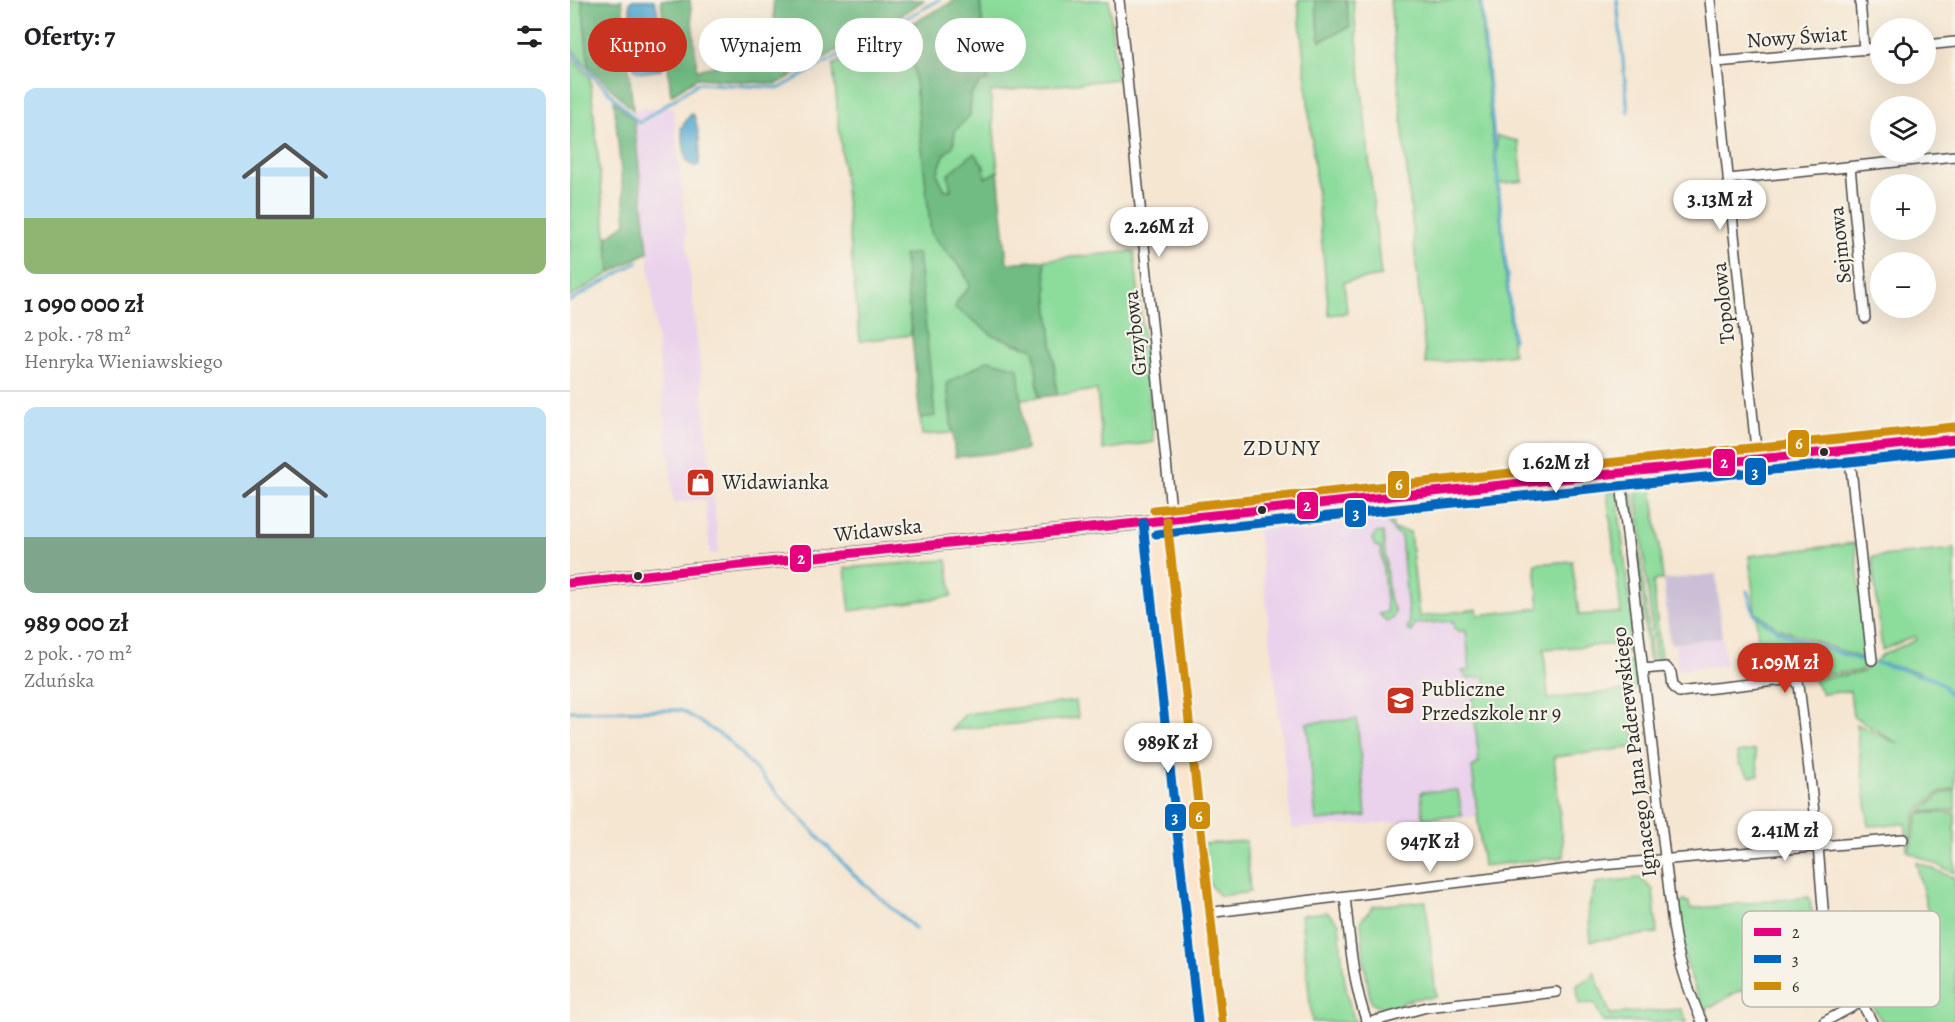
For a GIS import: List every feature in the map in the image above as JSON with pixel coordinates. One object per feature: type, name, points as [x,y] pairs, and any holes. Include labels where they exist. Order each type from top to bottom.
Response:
[{"type":"street","name":"Grzybowa","points":[[1119,0],[1172,520]]},
{"type":"street","name":"Topolowa","points":[[1710,0],[1757,459]]},
{"type":"street","points":[[1860,0],[1864,50]]},
{"type":"street","points":[[1936,44],[1955,42]]},
{"type":"street","name":"Nowy Świat","points":[[1716,62],[1870,49]]},
{"type":"street","points":[[1728,179],[1955,156]]},
{"type":"street","name":"Sejmowa","points":[[1850,167],[1866,318]]},
{"type":"street","name":"Widawska","points":[[570,583],[1955,439]]},
{"type":"street","points":[[1849,450],[1872,660]]},
{"type":"street","name":"Ignacego Jana Paderewskiego","points":[[1620,474],[1664,859],[1678,957],[1687,988],[1702,1022]]},
{"type":"street","points":[[1155,522],[1210,1022]]},
{"type":"street","points":[[1643,669],[1666,667],[1671,673],[1673,686],[1679,692],[1794,679],[1799,685],[1823,911]]},
{"type":"street","points":[[1198,914],[1664,859],[1903,839]]},
{"type":"street","points":[[1345,897],[1359,1001],[1369,1022],[1427,1007],[1556,992]]},
{"type":"street","points":[[1824,1022],[1852,1007]]},
{"type":"street","points":[[1864,1007],[1872,1022]]},
{"type":"shaded area","points":[[673,107],[719,553],[710,554],[705,499],[674,503],[633,110]]},
{"type":"shaded area","points":[[1392,516],[1393,529],[1410,532],[1418,617],[1477,609],[1499,815],[1292,829],[1258,529]]},
{"type":"shaded area","points":[[1716,574],[1722,637],[1670,644],[1663,580]]},
{"type":"shaded area","points":[[1722,637],[1726,665],[1678,670],[1675,644]]},
{"type":"green space","points":[[570,0],[582,0],[588,66],[570,48]]},
{"type":"green space","points":[[582,0],[622,0],[624,18],[588,18],[588,57]]},
{"type":"green space","points":[[661,0],[690,0],[699,72],[799,72],[777,84],[697,78],[671,95],[669,72],[687,72],[687,18],[663,18]]},
{"type":"green space","points":[[773,0],[924,0],[895,18],[835,18],[835,52],[823,58],[823,18],[774,18]]},
{"type":"green space","points":[[956,0],[980,0],[982,18],[935,18],[935,72],[987,72],[988,81],[981,82],[971,95],[970,115],[955,131],[953,146],[944,155],[937,174],[945,190],[951,190],[948,174],[974,153],[984,166],[985,178],[998,171],[1007,263],[1044,260],[1057,395],[1039,397],[1034,349],[992,335],[955,308],[958,300],[970,286],[963,270],[931,234],[914,72],[923,72],[922,18]]},
{"type":"green space","points":[[980,0],[1109,0],[1117,79],[990,92],[998,171],[973,184],[945,190],[937,174],[944,155],[953,146],[955,131],[970,115],[971,95],[981,82],[988,81],[987,72],[1026,72],[1026,18],[982,18]]},
{"type":"green space","points":[[1298,0],[1315,0],[1320,41],[1349,27],[1346,0],[1353,0],[1381,276],[1344,282],[1347,313],[1329,315]]},
{"type":"green space","points":[[1315,0],[1346,0],[1350,26],[1320,41]]},
{"type":"green space","points":[[1390,0],[1479,0],[1496,174],[1497,136],[1518,141],[1523,181],[1497,184],[1513,354],[1426,364]]},
{"type":"green space","points":[[570,57],[590,77],[610,273],[570,297]]},
{"type":"green space","points":[[835,64],[835,72],[914,72],[931,234],[963,270],[971,286],[958,300],[955,308],[1015,344],[1035,349],[1039,397],[1021,399],[1018,368],[947,383],[952,433],[922,435],[920,418],[935,416],[904,256],[911,335],[860,341],[833,65]]},
{"type":"green space","points":[[594,72],[629,72],[633,110]]},
{"type":"green space","points":[[614,101],[634,120],[648,252],[610,273],[607,237],[626,223]]},
{"type":"green space","points":[[1134,251],[1154,442],[1103,450],[1097,390],[1057,395],[1044,260]]},
{"type":"green space","points":[[918,253],[935,416],[920,418],[904,255]]},
{"type":"green space","points":[[988,360],[1018,368],[1026,450],[955,457],[947,383]]},
{"type":"green space","points":[[1652,486],[1663,580],[1656,580],[1653,583],[1661,659],[1656,662],[1636,488]]},
{"type":"green space","points":[[1613,490],[1614,494],[1617,494],[1635,648],[1632,652],[1625,653],[1624,644],[1544,649],[1548,699],[1629,690],[1627,662],[1634,662],[1637,666],[1640,687],[1630,690],[1636,747],[1554,757],[1564,857],[1483,866],[1472,767],[1479,763],[1473,698],[1486,692],[1485,677],[1467,678],[1462,671],[1470,670],[1466,631],[1454,628],[1453,621],[1414,624],[1412,632],[1407,630],[1409,623],[1401,536],[1394,532],[1385,517],[1392,516],[1393,529],[1410,532],[1419,617],[1477,609],[1478,615],[1539,608],[1535,564],[1572,561],[1579,615],[1621,613],[1607,491]]},
{"type":"green space","points":[[1630,493],[1633,493],[1652,660],[1648,657]]},
{"type":"green space","points":[[1383,532],[1389,598],[1395,611],[1392,619],[1386,621],[1379,614],[1387,612],[1381,548],[1375,546],[1372,539],[1376,533]]},
{"type":"green space","points":[[1855,543],[1867,660],[1778,628],[1755,612],[1749,556]]},
{"type":"green space","points":[[1955,549],[1955,788],[1940,792],[1917,811],[1907,851],[1906,824],[1869,826],[1856,724],[1899,744],[1853,716],[1850,691],[1823,694],[1813,679],[1861,673],[1882,655],[1916,640],[1915,636],[1882,650],[1872,557]],"holes":[[[1875,662],[1919,672],[1920,676]]]},
{"type":"green space","points":[[947,560],[952,596],[850,611],[845,568]]},
{"type":"green space","points":[[1756,617],[1777,631],[1867,663],[1860,671],[1803,677],[1801,644],[1759,649]]},
{"type":"green space","points":[[1076,701],[1078,718],[951,730],[965,714]]},
{"type":"green space","points":[[1357,719],[1366,816],[1316,821],[1307,723]]},
{"type":"green space","points":[[1755,750],[1759,775],[1750,776],[1739,764],[1737,753]]},
{"type":"green space","points":[[1458,790],[1462,816],[1423,818],[1421,792]]},
{"type":"green space","points":[[1955,790],[1955,810],[1920,812],[1941,794]]},
{"type":"green space","points":[[1919,813],[1955,813],[1955,873],[1909,852]]},
{"type":"green space","points":[[1246,841],[1250,892],[1219,896],[1207,880],[1203,844]]},
{"type":"green space","points":[[1916,862],[1955,878],[1955,1022],[1882,1022],[1873,1007],[1940,1007],[1940,911],[1928,911]]},
{"type":"green space","points":[[1640,878],[1653,890],[1657,933],[1591,941],[1588,910],[1596,883]]},
{"type":"green space","points":[[1809,897],[1811,911],[1742,911],[1742,990],[1712,1007],[1702,1007],[1688,970],[1678,922],[1681,902],[1685,900],[1689,902],[1690,909]]},
{"type":"green space","points":[[1426,901],[1436,997],[1413,999],[1385,1010],[1371,1003],[1364,962],[1361,920],[1374,906]]},
{"type":"green space","points":[[1327,912],[1339,923],[1345,985],[1355,1022],[1312,1022],[1301,915]]},
{"type":"green space","points":[[1594,972],[1610,1014],[1681,1009],[1687,1022],[1603,1022],[1594,1003],[1579,1004],[1577,985],[1590,978]]},
{"type":"water","points":[[654,0],[658,18],[630,18],[630,2]]},
{"type":"water","points":[[691,114],[694,115],[696,121],[700,146],[699,165],[694,166],[686,159],[681,128]]},
{"type":"waterway","points":[[570,52],[639,123],[698,83],[780,88],[939,0]]},
{"type":"waterway","points":[[1481,0],[1513,340]]},
{"type":"waterway","points":[[1617,0],[1628,112]]},
{"type":"waterway","points":[[570,301],[638,262]]},
{"type":"waterway","points":[[1747,591],[1754,614],[1777,630],[1867,662]]},
{"type":"waterway","points":[[1876,663],[1931,677],[1944,686],[1955,702]]},
{"type":"waterway","points":[[570,711],[681,710],[727,739],[853,874],[916,929]]},
{"type":"transit line","name":"6","points":[[1154,510],[1954,427]]},
{"type":"transit line","name":"2","points":[[570,583],[1955,439]]},
{"type":"transit line","name":"3","points":[[1156,534],[1955,451]]},
{"type":"transit line","name":"6","points":[[1167,521],[1222,1021]]},
{"type":"transit line","name":"3","points":[[1143,523],[1198,1022]]},
{"type":"place","name":"Widawianka","points":[[701,482]]},
{"type":"place","name":"Publiczne Przedszkole nr 9","points":[[1400,701]]},
{"type":"district","name":"ZDUNY","points":[[1282,448]]}]
